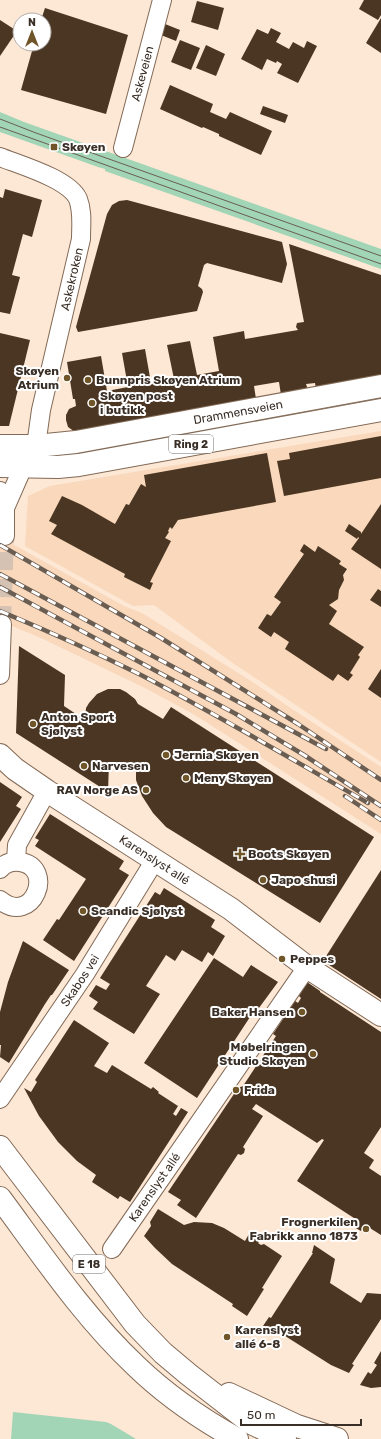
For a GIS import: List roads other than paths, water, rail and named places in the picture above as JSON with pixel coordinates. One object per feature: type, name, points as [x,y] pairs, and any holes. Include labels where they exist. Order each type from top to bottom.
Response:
[{"type":"main road","name":"Drammensveien","points":[[0,446],[36,446],[76,442],[381,386]]},
{"type":"main road","name":"Drammensveien","points":[[0,466],[58,467],[79,465],[381,410]]},
{"type":"main road","name":"Karenslyst allé","points":[[0,755],[15,768],[48,791],[231,909],[307,967],[381,1015]]},
{"type":"main road","name":"E 18","points":[[0,1147],[135,1324],[188,1374],[251,1423],[285,1439]]},
{"type":"main road","name":"E 18","points":[[0,1198],[81,1307],[137,1367],[162,1389],[217,1428],[237,1439]]},
{"type":"main road","points":[[188,1374],[297,1426],[337,1439]]},
{"type":"main road","points":[[162,1389],[190,1422],[213,1439]]},
{"type":"street","name":"Askeveien","points":[[123,148],[162,0]]},
{"type":"street","name":"Askekroken","points":[[0,157],[51,177],[70,188],[77,198],[82,212],[81,239],[41,410],[36,446]]},
{"type":"street","points":[[5,508],[23,467]]},
{"type":"street","points":[[0,491],[5,508],[5,536]]},
{"type":"street","points":[[0,675],[2,624]]},
{"type":"street","points":[[8,865],[17,845],[48,791]]},
{"type":"street","name":"Skabos vei","points":[[0,1099],[85,974],[155,860]]},
{"type":"street","points":[[0,900],[13,907],[27,904],[33,900],[39,887],[36,872],[30,866],[24,862],[8,865]]},
{"type":"street","name":"Karenslyst allé","points":[[112,1249],[307,967]]},
{"type":"tunnel","points":[[2,624],[5,536]]},
{"type":"tram line","points":[[0,119],[381,256]]},
{"type":"tram line","points":[[0,127],[381,264]]},
{"type":"railway","points":[[0,545],[161,638],[298,724],[381,780]]},
{"type":"railway","points":[[0,574],[326,749]]},
{"type":"railway","points":[[0,587],[236,714],[304,755],[381,806]]},
{"type":"railway","points":[[0,611],[106,658],[170,690],[368,803]]},
{"type":"railway","points":[[345,796],[381,820]]},
{"type":"place","name":"Skøyen","points":[[54,147]]},
{"type":"place","name":"Skøyen Atrium","points":[[67,378]]},
{"type":"place","name":"Bunnpris Skøyen Atrium","points":[[88,380]]},
{"type":"place","name":"Skøyen post i butikk","points":[[92,403]]},
{"type":"place","name":"Anton Sport Sjølyst","points":[[33,724]]},
{"type":"place","name":"Jernia Skøyen","points":[[166,755]]},
{"type":"place","name":"Narvesen","points":[[84,766]]},
{"type":"place","name":"Meny Skøyen","points":[[186,778]]},
{"type":"place","name":"RAV Norge AS","points":[[146,790]]},
{"type":"place","name":"Boots Skøyen","points":[[240,854]]},
{"type":"place","name":"Japo shusi","points":[[263,880]]},
{"type":"place","name":"Scandic Sjølyst","points":[[83,911]]},
{"type":"place","name":"Peppes","points":[[282,959]]},
{"type":"place","name":"Baker Hansen","points":[[302,1012]]},
{"type":"place","name":"Møbelringen Studio Skøyen","points":[[313,1054]]},
{"type":"place","name":"Frida","points":[[236,1090]]},
{"type":"place","name":"Frognerkilen Fabrikk anno 1873","points":[[366,1229]]},
{"type":"place","name":"Karenslyst allé 6-8","points":[[227,1337]]}]
